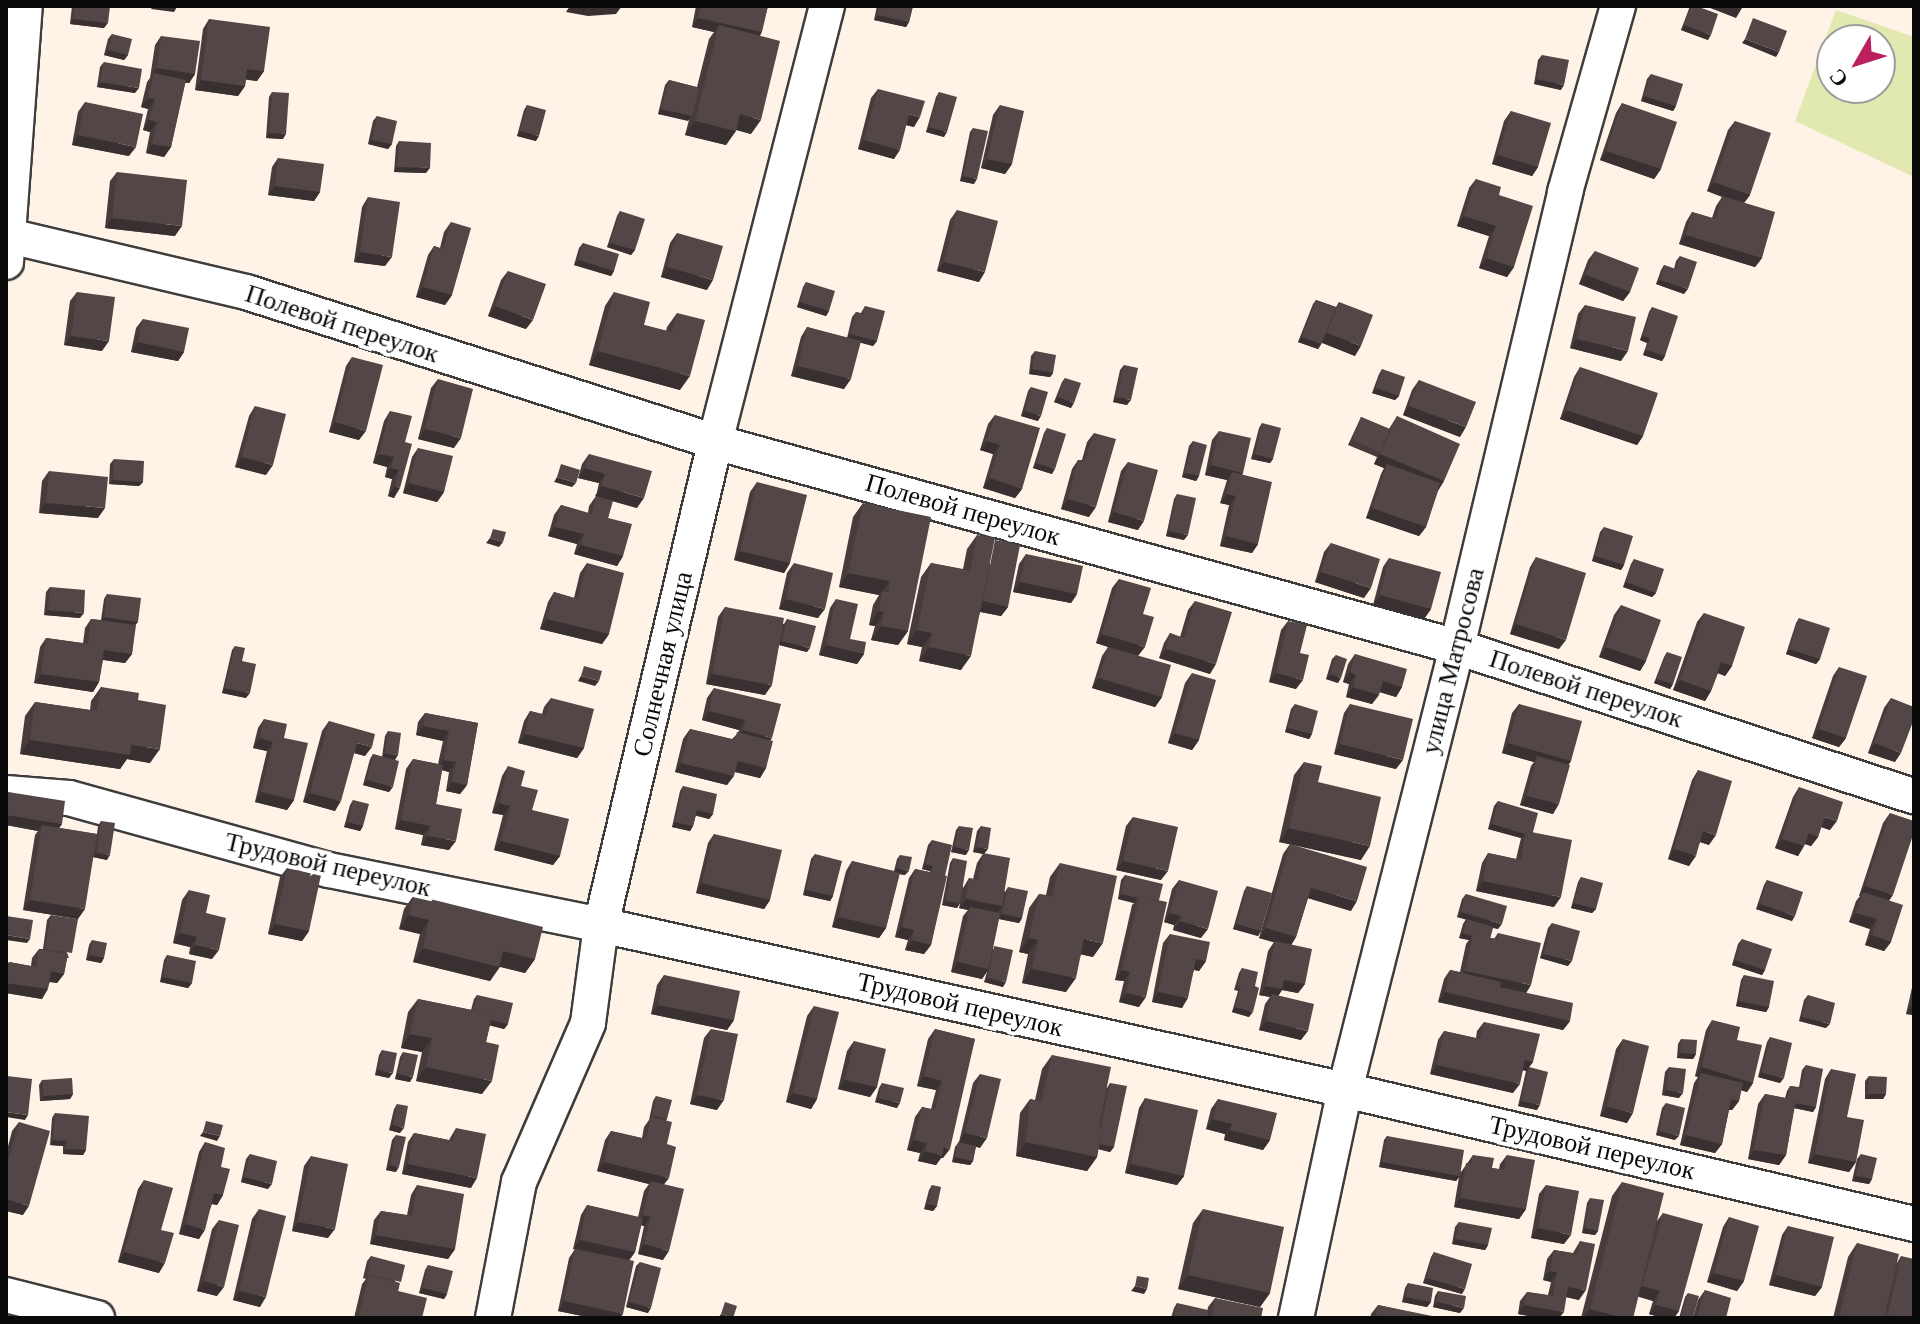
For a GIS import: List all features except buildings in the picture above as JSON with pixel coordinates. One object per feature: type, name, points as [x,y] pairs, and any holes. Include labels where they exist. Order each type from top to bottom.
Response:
[{"type":"street","points":[[7,249],[25,6]]},
{"type":"street","name":"Солнечная улица","points":[[493,1318],[519,1182],[588,1023],[601,925],[715,442],[827,6]]},
{"type":"street","name":"улица Матросова","points":[[1296,1318],[1345,1090],[1457,647],[1565,192],[1618,6]]},
{"type":"street","name":"Полевой переулок","points":[[7,249],[246,292],[715,442],[1457,647],[1914,796]]},
{"type":"street","name":"Трудовой переулок","points":[[6,793],[69,798],[329,870],[601,925],[1345,1090],[1914,1224]]},
{"type":"street","points":[[6,1295],[97,1318]]},
{"type":"green space","points":[[1836,10],[1876,24],[1831,24]]},
{"type":"green space","points":[[1896,31],[1914,37],[1914,177],[1795,121],[1816,64],[1816,104],[1896,104]]}]
